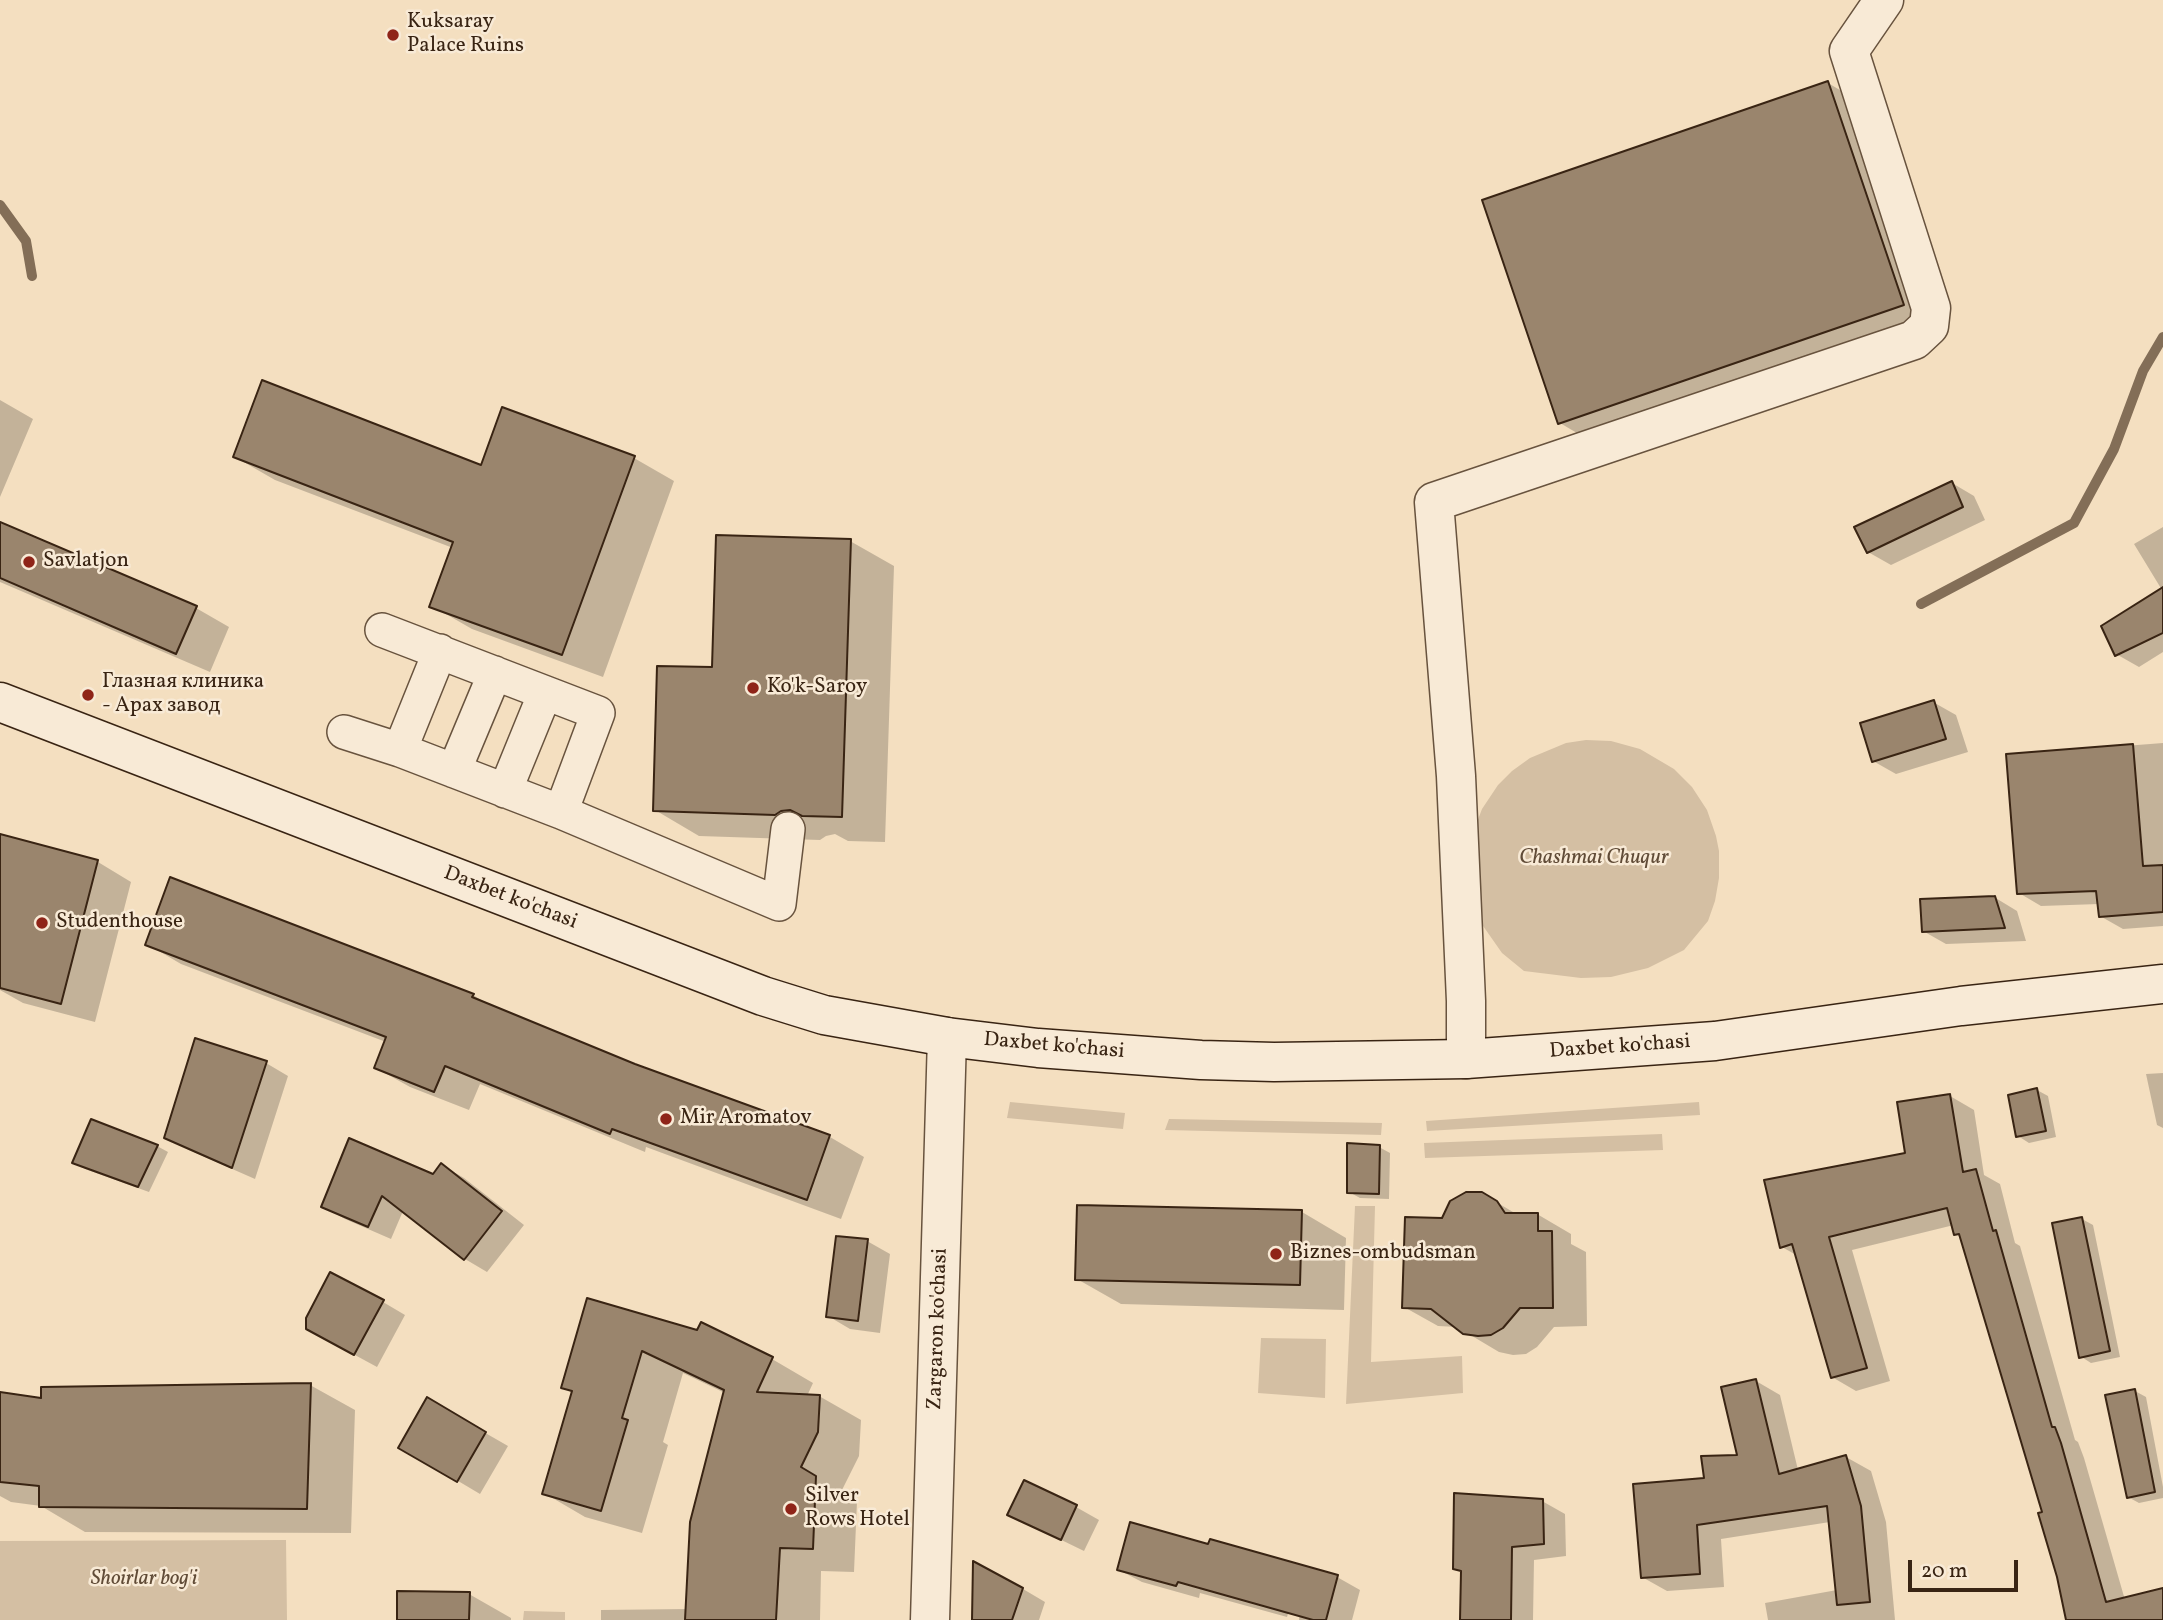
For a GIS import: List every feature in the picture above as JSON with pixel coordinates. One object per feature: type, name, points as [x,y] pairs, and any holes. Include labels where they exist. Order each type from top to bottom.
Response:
[{"type":"main road","points":[[1466,1059],[1456,776],[1434,502],[1914,340],[1928,326],[1931,309],[1849,51],[1884,0]]},
{"type":"main road","name":"Daxbet ko'chasi","points":[[0,702],[763,996],[824,1015],[947,1037],[1038,1048],[1202,1060],[1274,1062],[1466,1059],[1715,1041],[1961,1006],[2163,984]]},
{"type":"main road","name":"Zargaron ko'chasi","points":[[930,1620],[947,1037]]},
{"type":"street","points":[[382,630],[598,713],[561,812]]},
{"type":"street","points":[[400,750],[440,651]]},
{"type":"street","points":[[454,771],[495,673]]},
{"type":"street","points":[[505,791],[545,692]]},
{"type":"street","points":[[344,732],[400,750],[561,812],[779,904],[788,829]]},
{"type":"green space","name":"Chashmai Chuqur","points":[[1586,740],[1611,741],[1640,749],[1674,769],[1692,787],[1707,810],[1716,836],[1719,878],[1715,901],[1708,921],[1684,950],[1648,968],[1611,977],[1581,978],[1524,971],[1502,953],[1481,923],[1474,830],[1482,809],[1498,785],[1512,771],[1530,758],[1566,743]]},
{"type":"green space","points":[[1010,1102],[1125,1113],[1123,1129],[1007,1118]]},
{"type":"green space","points":[[1699,1102],[1700,1115],[1427,1131],[1426,1121]]},
{"type":"green space","points":[[1169,1119],[1382,1123],[1381,1135],[1165,1130]]},
{"type":"green space","points":[[1662,1134],[1663,1150],[1425,1158],[1424,1143]]},
{"type":"green space","points":[[1355,1206],[1375,1206],[1371,1362],[1462,1356],[1463,1393],[1346,1404]]},
{"type":"green space","points":[[1261,1338],[1326,1339],[1325,1398],[1258,1393]]},
{"type":"green space","name":"Shoirlar bog'i","points":[[286,1540],[287,1620],[0,1620],[0,1541]]},
{"type":"green space","points":[[524,1611],[565,1612],[565,1620],[523,1620]]},
{"type":"building","points":[[1828,81],[1904,305],[1558,424],[1482,200]]},
{"type":"building","points":[[262,380],[481,465],[502,407],[635,456],[562,655],[429,607],[453,542],[233,457]]},
{"type":"building","points":[[1952,481],[1963,507],[1867,553],[1854,527]]},
{"type":"building","points":[[0,522],[197,606],[176,654],[0,578]]},
{"type":"building","points":[[716,535],[851,539],[842,817],[802,816],[790,810],[775,815],[653,811],[657,666],[712,667]]},
{"type":"building","points":[[2163,587],[2163,633],[2115,656],[2101,626]]},
{"type":"building","points":[[1934,700],[1946,739],[1872,762],[1860,723]]},
{"type":"building","points":[[2133,744],[2143,866],[2163,865],[2163,912],[2099,917],[2096,891],[2017,894],[2006,754]]},
{"type":"building","name":"Studenthouse","points":[[0,834],[98,860],[61,1004],[0,988]]},
{"type":"building","points":[[170,877],[474,994],[472,997],[635,1064],[830,1135],[807,1200],[612,1129],[610,1134],[445,1066],[434,1092],[374,1068],[386,1037],[145,945]]},
{"type":"building","points":[[1995,896],[2005,928],[1922,932],[1920,899]]},
{"type":"building","points":[[195,1038],[267,1061],[232,1168],[164,1138]]},
{"type":"building","points":[[2037,1088],[2046,1131],[2016,1137],[2008,1095]]},
{"type":"building","points":[[1950,1094],[1963,1172],[1976,1169],[2052,1427],[2055,1427],[2061,1443],[2106,1602],[2163,1588],[2163,1620],[2066,1620],[2057,1577],[2038,1513],[2042,1512],[1959,1234],[1954,1235],[1947,1208],[1829,1237],[1867,1368],[1831,1378],[1792,1244],[1780,1248],[1764,1180],[1905,1153],[1897,1102]]},
{"type":"building","points":[[91,1119],[158,1145],[138,1187],[72,1163]]},
{"type":"building","points":[[349,1138],[433,1174],[441,1163],[502,1211],[464,1260],[382,1196],[368,1227],[321,1207]]},
{"type":"building","points":[[1347,1143],[1380,1145],[1379,1194],[1347,1193]]},
{"type":"building","points":[[1466,1192],[1482,1192],[1497,1201],[1505,1213],[1538,1213],[1538,1231],[1552,1231],[1553,1308],[1520,1308],[1503,1328],[1491,1335],[1463,1334],[1431,1309],[1402,1308],[1405,1217],[1442,1218],[1450,1201]]},
{"type":"building","points":[[1077,1205],[1302,1210],[1300,1285],[1075,1280]]},
{"type":"building","points":[[2082,1217],[2110,1351],[2079,1358],[2052,1223]]},
{"type":"building","points":[[836,1236],[868,1239],[858,1321],[826,1317]]},
{"type":"building","points":[[330,1272],[384,1300],[354,1355],[306,1329],[306,1318]]},
{"type":"building","points":[[587,1298],[697,1330],[701,1322],[773,1357],[757,1392],[820,1395],[818,1432],[801,1467],[816,1476],[813,1549],[780,1548],[776,1620],[685,1620],[690,1522],[724,1390],[642,1351],[622,1418],[628,1420],[601,1511],[542,1494],[572,1391],[561,1388]]},
{"type":"building","points":[[1756,1379],[1779,1474],[1846,1455],[1861,1506],[1870,1602],[1837,1605],[1827,1506],[1697,1525],[1700,1574],[1641,1578],[1633,1484],[1704,1478],[1701,1456],[1737,1455],[1721,1387]]},
{"type":"building","points":[[311,1383],[307,1509],[39,1507],[39,1486],[0,1482],[0,1392],[41,1398],[41,1387]]},
{"type":"building","points":[[2135,1389],[2155,1492],[2127,1498],[2105,1395]]},
{"type":"building","points":[[427,1397],[486,1432],[457,1482],[398,1448]]},
{"type":"building","points":[[1024,1480],[1077,1505],[1061,1540],[1007,1515]]},
{"type":"building","points":[[1454,1493],[1543,1499],[1544,1544],[1512,1547],[1511,1620],[1460,1620],[1461,1571],[1453,1569]]},
{"type":"building","points":[[1130,1522],[1208,1544],[1210,1539],[1338,1575],[1326,1620],[1313,1620],[1178,1582],[1176,1586],[1117,1570]]},
{"type":"building","points":[[973,1561],[1023,1588],[1012,1620],[972,1620]]},
{"type":"building","points":[[397,1591],[470,1592],[469,1620],[397,1620]]},
{"type":"waterway","points":[[0,205],[26,241],[32,276]]},
{"type":"waterway","points":[[1921,604],[2074,523],[2114,449],[2143,371],[2163,337]]},
{"type":"place","name":"Kuksaray Palace Ruins","points":[[393,35]]},
{"type":"place","name":"Savlatjon","points":[[29,562]]},
{"type":"place","name":"Ko'k-Saroy","points":[[753,688]]},
{"type":"place","name":"Глазная клиника - Арах завод","points":[[88,695]]},
{"type":"place","name":"Studenthouse","points":[[42,923]]},
{"type":"place","name":"Mir Aromatov","points":[[666,1119]]},
{"type":"place","name":"Biznes-ombudsman","points":[[1276,1254]]},
{"type":"place","name":"Silver Rows Hotel","points":[[791,1509]]}]
